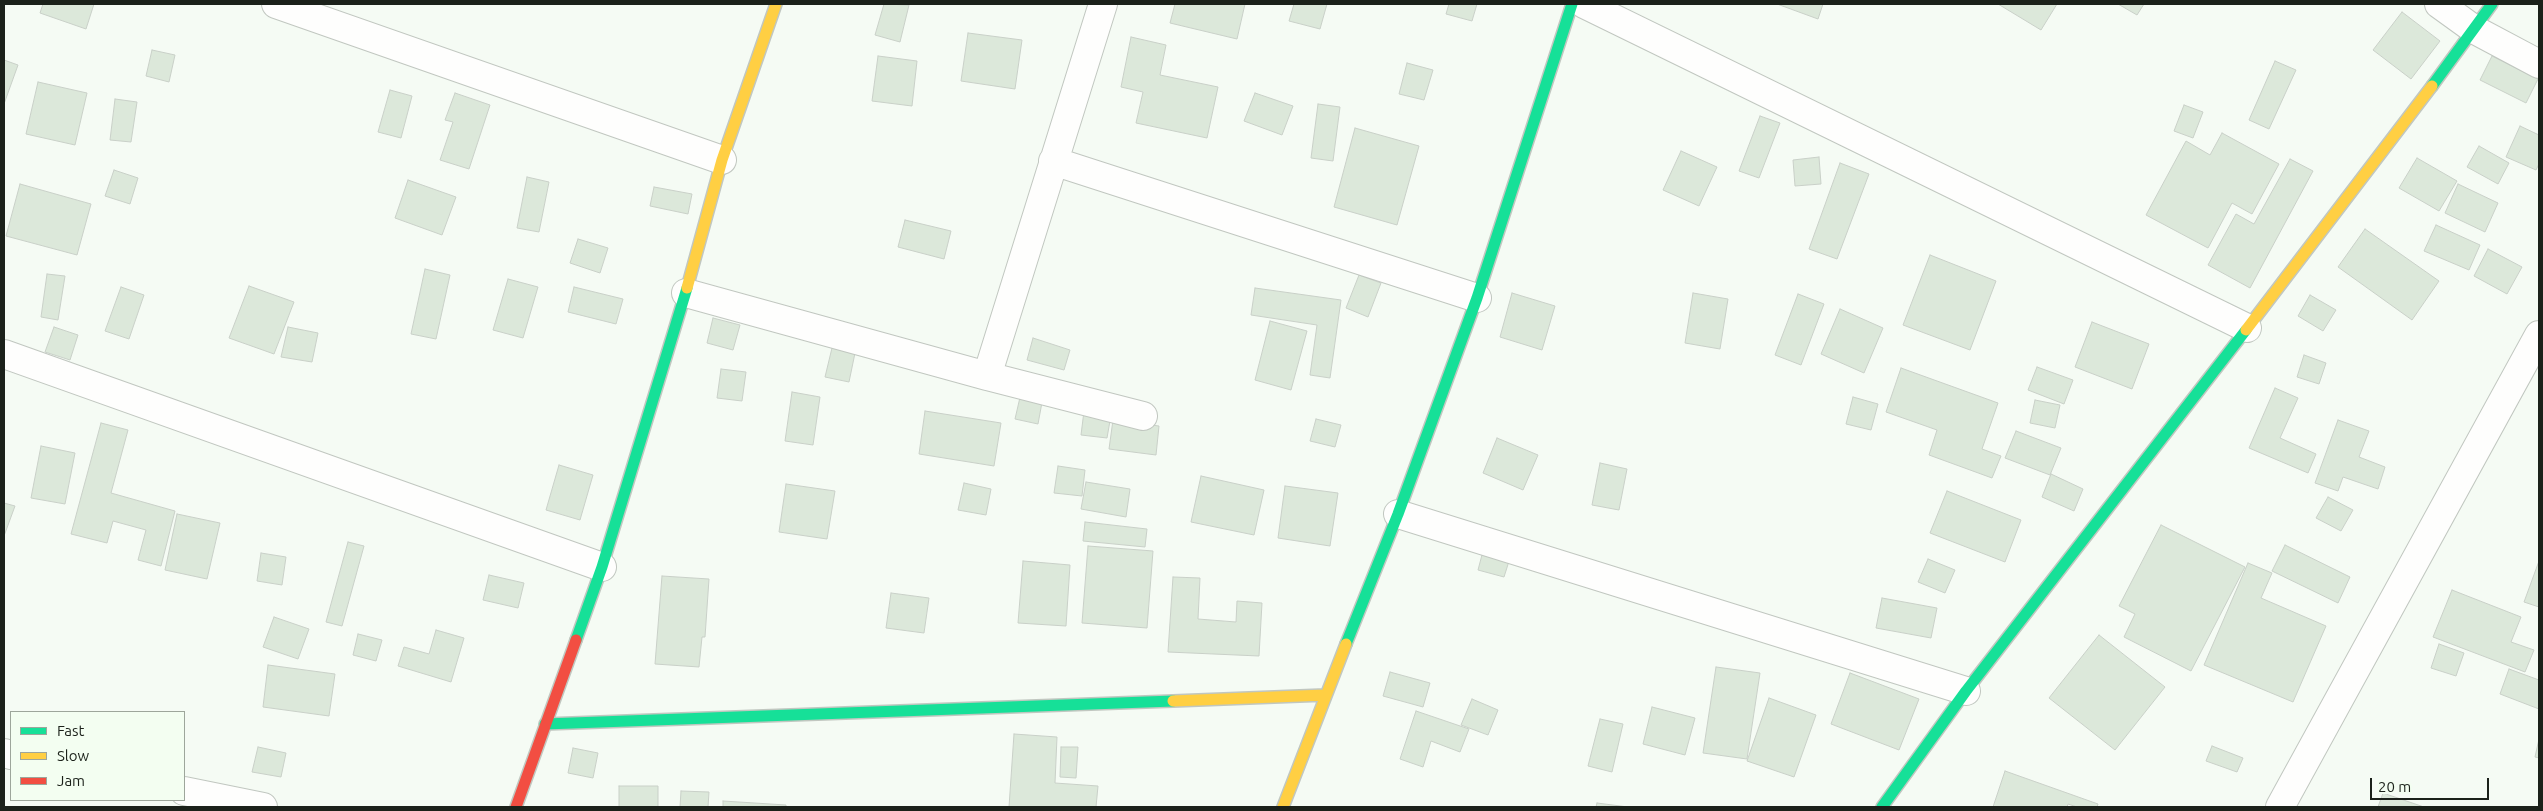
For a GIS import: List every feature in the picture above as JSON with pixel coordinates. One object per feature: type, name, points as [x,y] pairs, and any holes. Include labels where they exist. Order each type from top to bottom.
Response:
[{"type":"street","points":[[276,4],[722,160]]},
{"type":"street","points":[[516,807],[602,567],[686,293],[722,160],[776,4]]},
{"type":"street","points":[[987,376],[1103,4]]},
{"type":"street","points":[[1284,807],[1325,695],[1398,514],[1477,298],[1572,4]]},
{"type":"street","points":[[1584,4],[2247,328]]},
{"type":"street","points":[[2439,4],[2476,30],[2539,64]]},
{"type":"street","points":[[1882,807],[1966,691],[2476,30],[2492,4]]},
{"type":"street","points":[[1053,161],[1477,298]]},
{"type":"street","points":[[686,293],[987,376],[1142,416]]},
{"type":"street","points":[[2280,807],[2539,335]]},
{"type":"street","points":[[4,354],[602,567]]},
{"type":"street","points":[[1398,514],[1966,691]]},
{"type":"street","points":[[545,724],[1325,695]]},
{"type":"street","points":[[185,791],[263,807]]},
{"type":"building","points":[[43,4],[94,4],[86,29],[40,13]]},
{"type":"building","points":[[884,4],[909,5],[900,42],[875,35]]},
{"type":"building","points":[[1175,4],[1245,4],[1237,39],[1170,23]]},
{"type":"building","points":[[1294,4],[1327,4],[1320,29],[1289,21]]},
{"type":"building","points":[[1449,4],[1477,4],[1472,21],[1446,14]]},
{"type":"building","points":[[1777,4],[1823,4],[1818,19]]},
{"type":"building","points":[[1998,4],[2057,4],[2041,30]]},
{"type":"building","points":[[2118,4],[2144,4],[2137,15]]},
{"type":"building","points":[[2402,12],[2440,41],[2411,79],[2373,50]]},
{"type":"building","points":[[968,33],[1022,40],[1015,89],[961,81]]},
{"type":"building","points":[[1131,37],[1166,45],[1160,75],[1218,87],[1207,138],[1136,123],[1143,92],[1121,87]]},
{"type":"building","points":[[152,50],[175,55],[169,82],[146,76]]},
{"type":"building","points":[[878,56],[917,61],[912,106],[872,101]]},
{"type":"building","points":[[2492,56],[2538,79],[2526,103],[2480,80]]},
{"type":"building","points":[[4,60],[18,65],[4,104]]},
{"type":"building","points":[[2275,61],[2296,70],[2269,129],[2249,120]]},
{"type":"building","points":[[1407,63],[1433,70],[1424,100],[1399,94]]},
{"type":"building","points":[[38,82],[87,93],[75,145],[26,134]]},
{"type":"building","points":[[390,90],[412,96],[401,138],[378,132]]},
{"type":"building","points":[[455,93],[490,105],[469,169],[440,160],[453,122],[445,120]]},
{"type":"building","points":[[1255,93],[1293,106],[1282,135],[1244,121]]},
{"type":"building","points":[[115,99],[137,102],[131,142],[110,140]]},
{"type":"building","points":[[1318,104],[1340,107],[1333,161],[1311,158]]},
{"type":"building","points":[[2184,105],[2203,112],[2193,138],[2174,131]]},
{"type":"building","points":[[1760,116],[1780,123],[1759,178],[1739,171]]},
{"type":"building","points":[[2520,126],[2539,135],[2539,164],[2536,170],[2506,157]]},
{"type":"building","points":[[1355,128],[1419,146],[1397,225],[1334,207]]},
{"type":"building","points":[[2222,133],[2279,164],[2252,214],[2232,203],[2208,248],[2146,215],[2186,141],[2210,155]]},
{"type":"building","points":[[2479,146],[2509,163],[2498,184],[2467,167]]},
{"type":"building","points":[[1681,151],[1717,167],[1699,206],[1663,190]]},
{"type":"building","points":[[1819,157],[1821,184],[1795,186],[1793,160]]},
{"type":"building","points":[[2417,158],[2457,181],[2439,211],[2399,188]]},
{"type":"building","points":[[2290,159],[2313,171],[2250,288],[2208,265],[2236,214],[2254,224]]},
{"type":"building","points":[[1840,163],[1869,174],[1837,259],[1809,249]]},
{"type":"building","points":[[114,170],[138,178],[130,204],[105,196]]},
{"type":"building","points":[[527,177],[549,182],[539,232],[517,228]]},
{"type":"building","points":[[408,180],[456,197],[442,235],[395,218]]},
{"type":"building","points":[[20,184],[91,204],[77,255],[6,236]]},
{"type":"building","points":[[2458,184],[2498,203],[2485,232],[2445,213]]},
{"type":"building","points":[[654,187],[692,194],[688,214],[650,206]]},
{"type":"building","points":[[905,220],[951,231],[944,259],[898,247]]},
{"type":"building","points":[[2436,225],[2480,245],[2469,270],[2424,251]]},
{"type":"building","points":[[2365,229],[2439,281],[2412,320],[2338,267]]},
{"type":"building","points":[[578,239],[608,248],[600,273],[570,263]]},
{"type":"building","points":[[2488,249],[2522,267],[2507,294],[2474,276]]},
{"type":"building","points":[[1930,255],[1996,281],[1970,350],[1903,325]]},
{"type":"building","points":[[425,269],[450,275],[436,339],[411,334]]},
{"type":"building","points":[[47,274],[65,276],[58,320],[41,317]]},
{"type":"building","points":[[1359,275],[1381,283],[1368,317],[1346,308]]},
{"type":"building","points":[[508,279],[538,287],[523,338],[493,330]]},
{"type":"building","points":[[249,286],[294,302],[274,354],[229,338]]},
{"type":"building","points":[[121,287],[144,295],[129,339],[105,331]]},
{"type":"building","points":[[574,287],[623,299],[616,324],[568,312]]},
{"type":"building","points":[[1255,288],[1341,300],[1330,378],[1310,375],[1317,325],[1251,315]]},
{"type":"building","points":[[1512,293],[1555,306],[1542,350],[1500,337]]},
{"type":"building","points":[[1693,293],[1728,299],[1720,349],[1685,343]]},
{"type":"building","points":[[1798,294],[1824,304],[1801,365],[1775,355]]},
{"type":"building","points":[[2310,295],[2336,310],[2323,331],[2298,316]]},
{"type":"building","points":[[1840,309],[1883,328],[1864,373],[1821,354]]},
{"type":"building","points":[[713,318],[740,325],[733,350],[707,343]]},
{"type":"building","points":[[1270,321],[1307,331],[1291,390],[1255,380]]},
{"type":"building","points":[[2092,322],[2149,344],[2132,389],[2075,367]]},
{"type":"building","points":[[54,327],[78,335],[70,360],[45,352]]},
{"type":"building","points":[[288,327],[318,333],[312,362],[281,357]]},
{"type":"building","points":[[1033,338],[1070,350],[1064,370],[1027,360]]},
{"type":"building","points":[[832,348],[855,353],[849,382],[825,377]]},
{"type":"building","points":[[2304,355],[2326,363],[2319,384],[2297,377]]},
{"type":"building","points":[[2037,367],[2073,380],[2064,404],[2028,390]]},
{"type":"building","points":[[1901,368],[1998,403],[1982,449],[2001,456],[1992,478],[1929,455],[1937,430],[1886,412]]},
{"type":"building","points":[[721,369],[746,372],[742,401],[717,398]]},
{"type":"building","points":[[2275,388],[2298,398],[2280,438],[2316,454],[2308,473],[2249,448]]},
{"type":"building","points":[[792,392],[820,397],[813,445],[785,441]]},
{"type":"building","points":[[1021,393],[1043,397],[1038,424],[1015,419]]},
{"type":"building","points":[[1853,397],[1878,404],[1871,430],[1846,424]]},
{"type":"building","points":[[2035,400],[2060,405],[2055,428],[2030,423]]},
{"type":"building","points":[[925,411],[1001,423],[994,466],[919,454]]},
{"type":"building","points":[[1084,411],[1111,415],[1107,438],[1081,435]]},
{"type":"building","points":[[1316,419],[1341,425],[1335,447],[1310,441]]},
{"type":"building","points":[[1113,420],[1159,426],[1156,455],[1109,449]]},
{"type":"building","points":[[2338,420],[2369,431],[2359,457],[2385,467],[2378,489],[2343,477],[2338,491],[2315,483]]},
{"type":"building","points":[[101,423],[128,430],[111,493],[175,511],[161,566],[138,560],[146,530],[113,521],[107,543],[71,534]]},
{"type":"building","points":[[2016,431],[2061,448],[2050,475],[2005,458]]},
{"type":"building","points":[[1497,438],[1538,455],[1523,490],[1483,473]]},
{"type":"building","points":[[41,446],[75,453],[65,504],[31,498]]},
{"type":"building","points":[[1600,463],[1627,469],[1619,510],[1592,505]]},
{"type":"building","points":[[559,465],[593,475],[580,520],[546,510]]},
{"type":"building","points":[[1058,466],[1085,470],[1082,496],[1054,493]]},
{"type":"building","points":[[2051,474],[2083,489],[2074,511],[2042,497]]},
{"type":"building","points":[[1201,476],[1264,490],[1254,535],[1191,522]]},
{"type":"building","points":[[1086,482],[1130,489],[1126,517],[1081,509]]},
{"type":"building","points":[[964,483],[991,489],[986,515],[958,510]]},
{"type":"building","points":[[786,484],[835,491],[827,539],[779,532]]},
{"type":"building","points":[[1285,486],[1338,493],[1330,546],[1278,538]]},
{"type":"building","points":[[1947,491],[2021,520],[2005,562],[1930,533]]},
{"type":"building","points":[[2328,497],[2353,510],[2341,531],[2316,518]]},
{"type":"building","points":[[4,503],[15,506],[4,536]]},
{"type":"building","points":[[177,514],[220,523],[207,579],[165,570]]},
{"type":"building","points":[[1085,522],[1147,529],[1145,547],[1083,541]]},
{"type":"building","points":[[2161,525],[2245,567],[2191,671],[2124,637],[2135,614],[2119,606]]},
{"type":"building","points":[[348,542],[364,546],[342,626],[326,622]]},
{"type":"building","points":[[2285,545],[2350,577],[2338,603],[2272,571]]},
{"type":"building","points":[[1088,546],[1153,551],[1147,628],[1082,623]]},
{"type":"building","points":[[1483,551],[1510,558],[1504,577],[1478,570]]},
{"type":"building","points":[[261,553],[286,557],[282,585],[257,581]]},
{"type":"building","points":[[1928,559],[1955,570],[1945,593],[1918,582]]},
{"type":"building","points":[[1023,561],[1070,565],[1066,626],[1018,623]]},
{"type":"building","points":[[2539,561],[2539,607],[2524,602]]},
{"type":"building","points":[[2248,563],[2272,573],[2261,598],[2326,626],[2293,702],[2204,665]]},
{"type":"building","points":[[489,575],[524,583],[518,608],[483,600]]},
{"type":"building","points":[[662,576],[709,579],[705,637],[702,637],[699,667],[655,664]]},
{"type":"building","points":[[1173,577],[1200,578],[1198,619],[1236,622],[1237,601],[1262,603],[1259,656],[1168,652]]},
{"type":"building","points":[[2452,590],[2521,617],[2511,642],[2534,650],[2525,672],[2433,637]]},
{"type":"building","points":[[891,593],[929,598],[924,633],[886,628]]},
{"type":"building","points":[[1882,598],[1937,608],[1931,638],[1876,628]]},
{"type":"building","points":[[274,617],[309,629],[298,659],[263,647]]},
{"type":"building","points":[[436,630],[464,638],[451,682],[398,666],[404,647],[429,654]]},
{"type":"building","points":[[358,634],[382,640],[376,661],[353,655]]},
{"type":"building","points":[[2099,635],[2165,687],[2115,750],[2049,698]]},
{"type":"building","points":[[2439,644],[2464,653],[2456,676],[2431,668]]},
{"type":"building","points":[[268,665],[335,674],[329,716],[263,707]]},
{"type":"building","points":[[1716,667],[1760,673],[1747,759],[1703,753]]},
{"type":"building","points":[[2509,669],[2539,680],[2539,709],[2500,694]]},
{"type":"building","points":[[1390,672],[1430,683],[1423,707],[1383,696]]},
{"type":"building","points":[[1850,673],[1919,699],[1899,750],[1831,724]]},
{"type":"building","points":[[1769,698],[1816,715],[1794,777],[1747,761]]},
{"type":"building","points":[[1472,699],[1498,710],[1488,735],[1461,725]]},
{"type":"building","points":[[1652,707],[1695,718],[1685,755],[1643,744]]},
{"type":"building","points":[[1416,711],[1469,729],[1460,752],[1431,741],[1423,767],[1400,759]]},
{"type":"building","points":[[1600,719],[1623,724],[1612,772],[1588,766]]},
{"type":"building","points":[[1014,734],[1057,737],[1055,783],[1098,786],[1096,807],[1009,807]]},
{"type":"building","points":[[2539,739],[2539,758],[2535,757]]},
{"type":"building","points":[[2212,746],[2243,758],[2237,772],[2206,761]]},
{"type":"building","points":[[258,747],[286,753],[281,777],[252,772]]},
{"type":"building","points":[[1061,747],[1078,747],[1076,778],[1060,777]]},
{"type":"building","points":[[573,748],[598,753],[593,778],[568,773]]},
{"type":"building","points":[[2005,771],[2098,804],[2097,807],[2077,807],[2068,804],[2067,807],[1993,807]]},
{"type":"building","points":[[619,786],[658,786],[658,807],[619,807]]},
{"type":"building","points":[[681,791],[709,792],[708,807],[680,807]]},
{"type":"building","points":[[2383,793],[2424,807],[2378,807]]},
{"type":"building","points":[[723,801],[786,805],[786,807],[723,807]]},
{"type":"building","points":[[1597,803],[1628,807],[1596,807]]},
{"type":"traffic: fast","points":[[1346,644],[1398,514],[1477,298],[1572,4]]},
{"type":"traffic: fast","points":[[2432,86],[2492,4]]},
{"type":"traffic: fast","points":[[576,640],[602,567],[687,288]]},
{"type":"traffic: fast","points":[[1882,807],[1966,691],[2246,330]]},
{"type":"traffic: fast","points":[[545,724],[1173,701]]},
{"type":"traffic: slow","points":[[687,288],[722,160],[776,4]]},
{"type":"traffic: slow","points":[[2246,330],[2432,86]]},
{"type":"traffic: slow","points":[[1283,807],[1346,644]]},
{"type":"traffic: slow","points":[[1173,701],[1325,695]]},
{"type":"traffic: jam","points":[[516,807],[576,640]]}]
